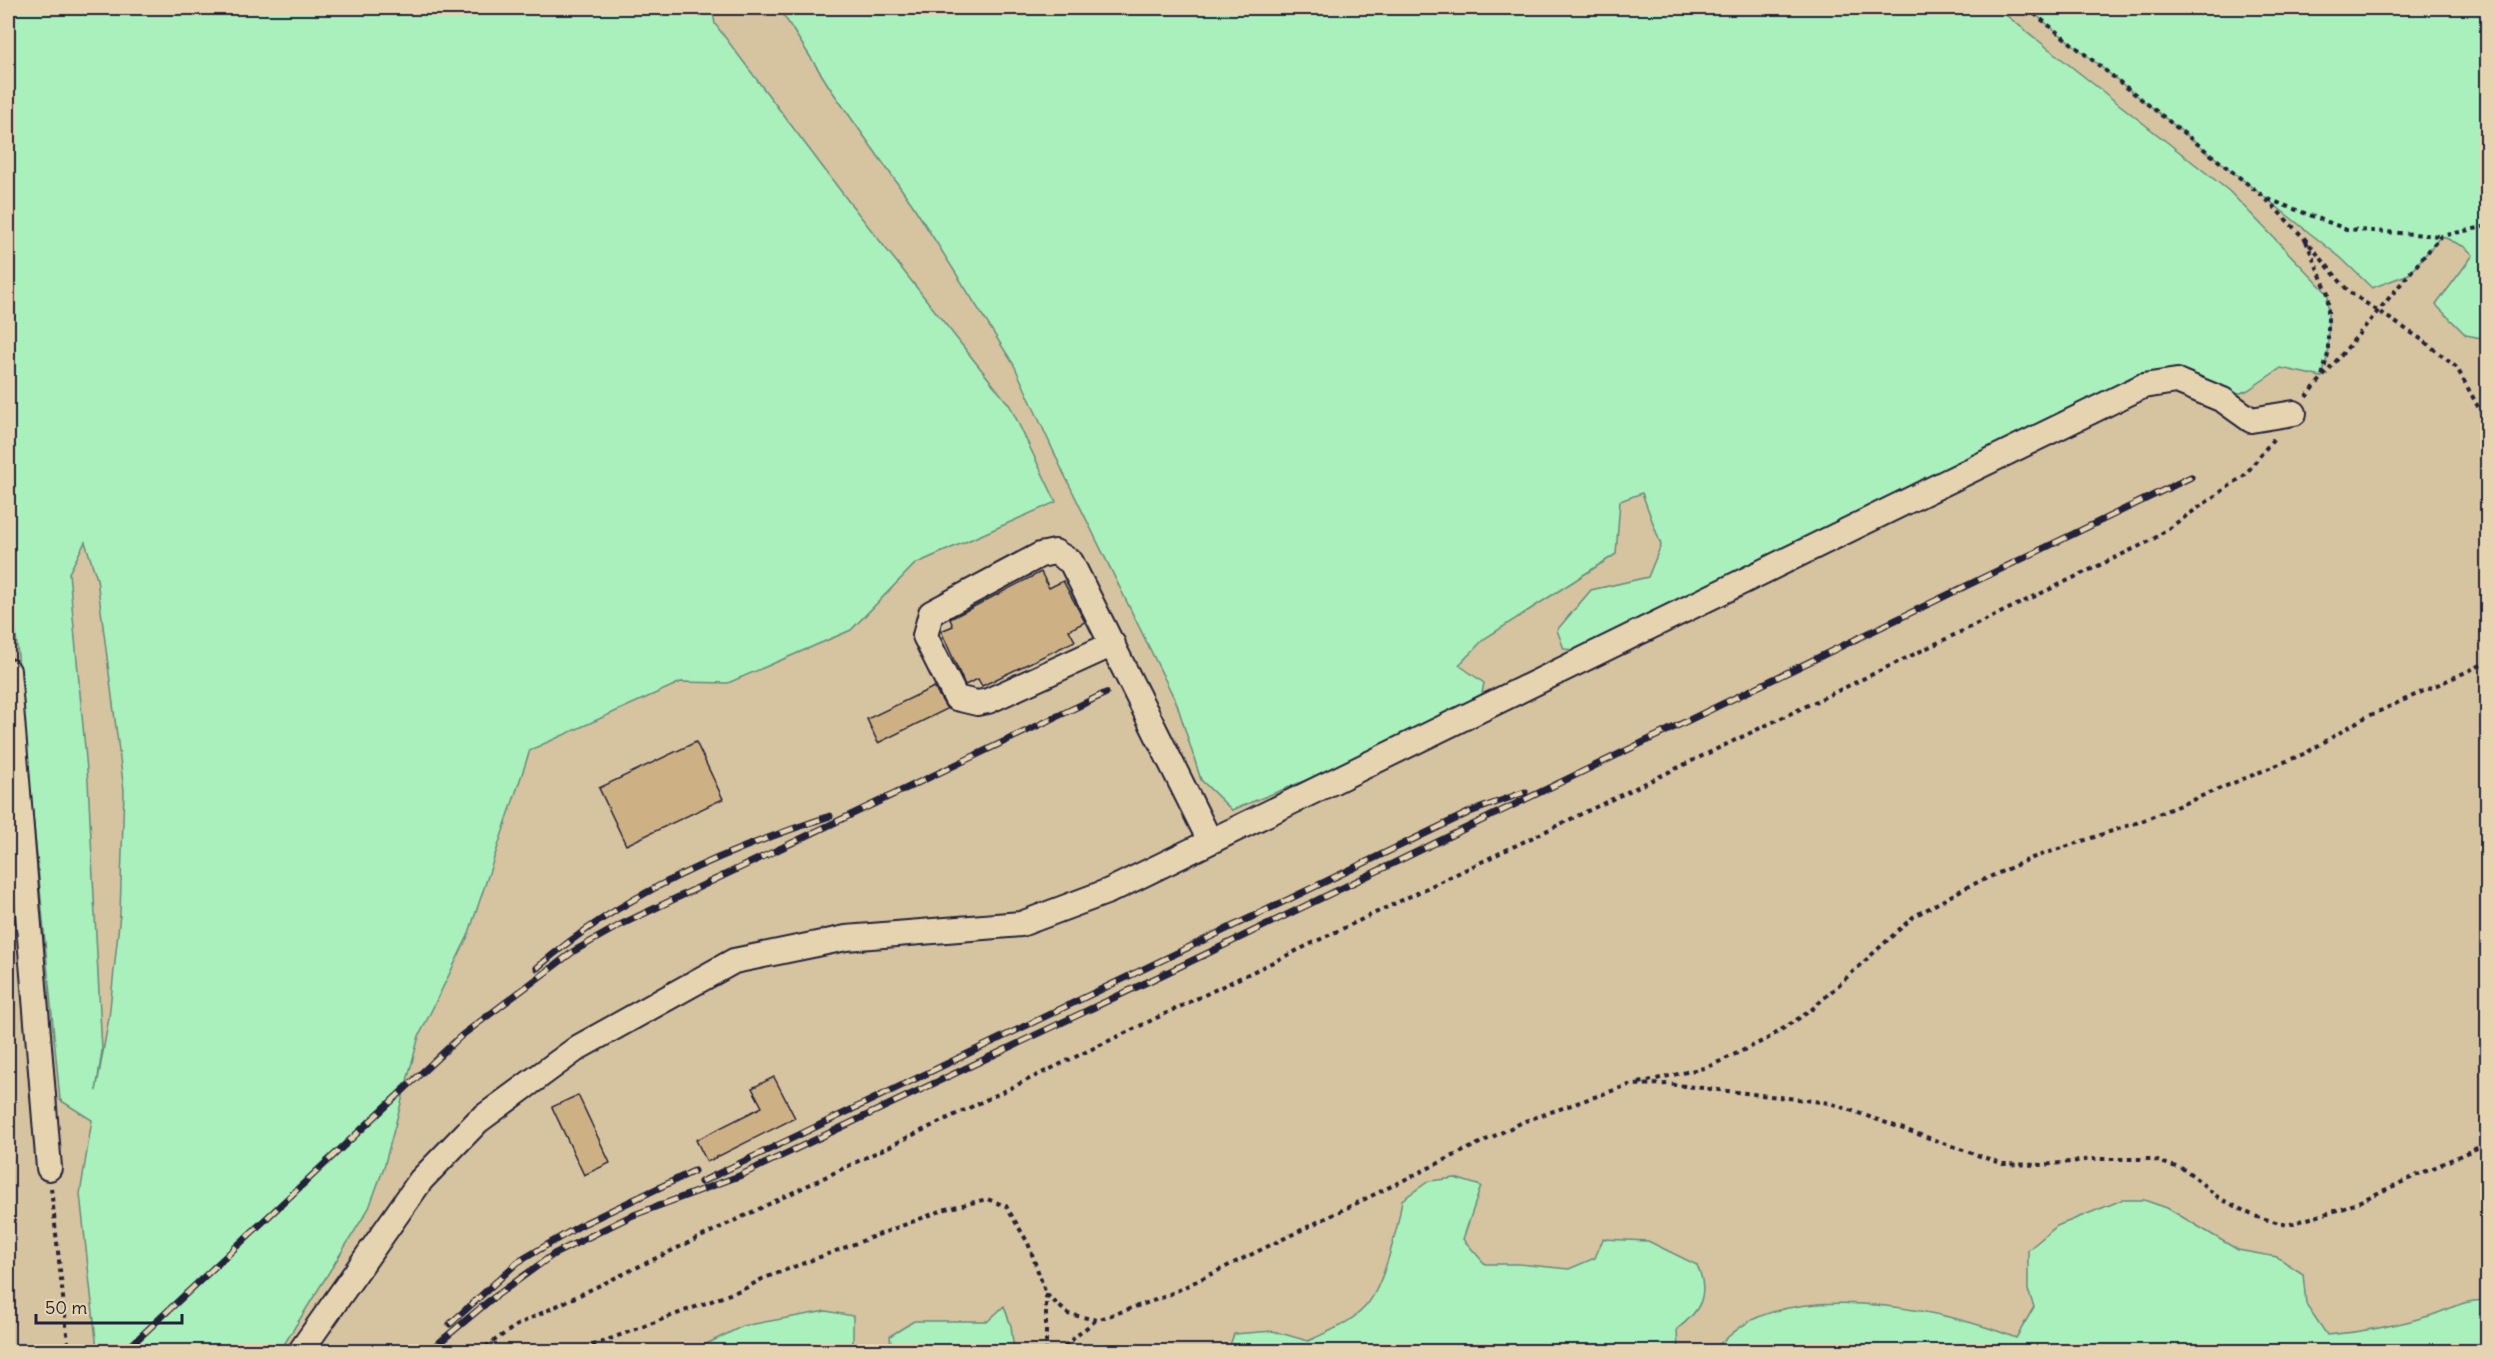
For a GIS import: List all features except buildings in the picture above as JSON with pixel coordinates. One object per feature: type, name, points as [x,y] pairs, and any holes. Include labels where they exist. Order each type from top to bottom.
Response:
[{"type":"lane","points":[[300,1352],[429,1172],[478,1121],[579,1047],[734,961],[846,938],[1021,924],[1109,891],[2143,386],[2176,381],[2223,400],[2251,420],[2294,413]]},
{"type":"lane","points":[[1113,644],[988,701],[977,703],[956,698],[925,636],[931,613],[1040,555],[1054,552],[1071,562],[1113,644],[1210,841]]},
{"type":"lane","points":[[8,671],[49,1168]]},
{"type":"path","points":[[2027,8],[2264,197],[2304,238],[2349,292],[2424,341],[2457,368],[2487,425]]},
{"type":"path","points":[[2264,197],[2346,230],[2441,236],[2487,226]]},
{"type":"path","points":[[478,1352],[517,1324],[2152,540],[2245,475],[2322,377],[2441,236]]},
{"type":"path","points":[[2304,238],[2328,294],[2328,354],[2322,377]]},
{"type":"path","points":[[1057,1352],[1097,1320],[1164,1297],[1525,1121],[1629,1085],[1708,1067],[1767,1039],[1810,1011],[1912,917],[1965,888],[2032,858],[2139,822],[2306,753],[2362,720],[2487,662]]},
{"type":"path","points":[[1629,1085],[1668,1084],[1830,1103],[2003,1164],[2044,1165],[2094,1160],[2151,1160],[2187,1170],[2219,1198],[2254,1216],[2287,1225],[2345,1208],[2487,1143]]},
{"type":"path","points":[[49,1168],[69,1352]]},
{"type":"path","points":[[575,1352],[946,1209],[987,1198],[1006,1206],[1028,1243],[1046,1294],[1046,1352]]},
{"type":"path","points":[[1046,1294],[1068,1314],[1097,1320]]},
{"type":"shaded area","points":[[8,8],[2487,8],[2487,1351],[8,1351]]},
{"type":"green space","points":[[8,8],[712,8],[715,24],[846,198],[1010,406],[1056,502],[915,564],[851,630],[728,683],[681,682],[530,750],[468,936],[419,1036],[384,1167],[369,1208],[280,1351],[98,1352],[80,1194],[92,1120],[60,1100],[8,551]],"holes":[[[85,542],[97,579],[124,790],[120,914],[109,1018],[96,1091],[102,1051],[88,781],[69,573]]]},
{"type":"green space","points":[[779,8],[1997,8],[2229,191],[2328,294],[2328,354],[2322,377],[2281,368],[2248,390],[2223,400],[2177,381],[1599,652],[1564,649],[1557,630],[1591,590],[1648,577],[1661,545],[1642,493],[1620,501],[1616,554],[1484,639],[1459,665],[1484,683],[1479,710],[1232,810],[1201,780],[1177,704],[1063,472],[1014,365],[912,204],[832,91]]},
{"type":"green space","points":[[2027,8],[2487,8],[2487,339],[2466,335],[2436,305],[2473,255],[2465,247],[2441,236],[2409,274],[2372,288],[2341,258]]},
{"type":"green space","points":[[1455,1178],[1481,1186],[1463,1239],[1485,1264],[1519,1264],[1569,1269],[1595,1258],[1603,1239],[1648,1241],[1697,1265],[1701,1275],[1703,1293],[1692,1315],[1677,1329],[1678,1351],[1228,1351],[1234,1334],[1273,1331],[1308,1341],[1352,1319],[1371,1299],[1383,1273],[1402,1200],[1429,1181]]},
{"type":"green space","points":[[2122,1200],[2144,1200],[2167,1208],[2238,1250],[2277,1257],[2303,1274],[2306,1304],[2327,1335],[2391,1326],[2472,1301],[2487,1301],[2487,1351],[1710,1351],[1754,1319],[1782,1309],[1814,1305],[1885,1306],[1921,1311],[1988,1328],[2016,1338],[2034,1307],[2028,1290],[2028,1250],[2057,1226]]},
{"type":"green space","points":[[1004,1306],[1011,1326],[1014,1351],[892,1351],[890,1336],[914,1321],[988,1321]]},
{"type":"green space","points":[[826,1311],[853,1316],[853,1343],[845,1351],[692,1351],[743,1326]]},
{"type":"railway","points":[[428,1352],[489,1301],[554,1254],[631,1216],[739,1176],[1204,955],[2191,477]]},
{"type":"railway","points":[[124,1352],[461,1036],[574,951],[620,925],[1106,693]]},
{"type":"railway","points":[[701,1182],[1470,812],[1525,792]]},
{"type":"railway","points":[[537,968],[603,918],[676,877],[752,844],[830,816]]},
{"type":"railway","points":[[450,1324],[518,1262],[581,1225],[694,1171]]}]
